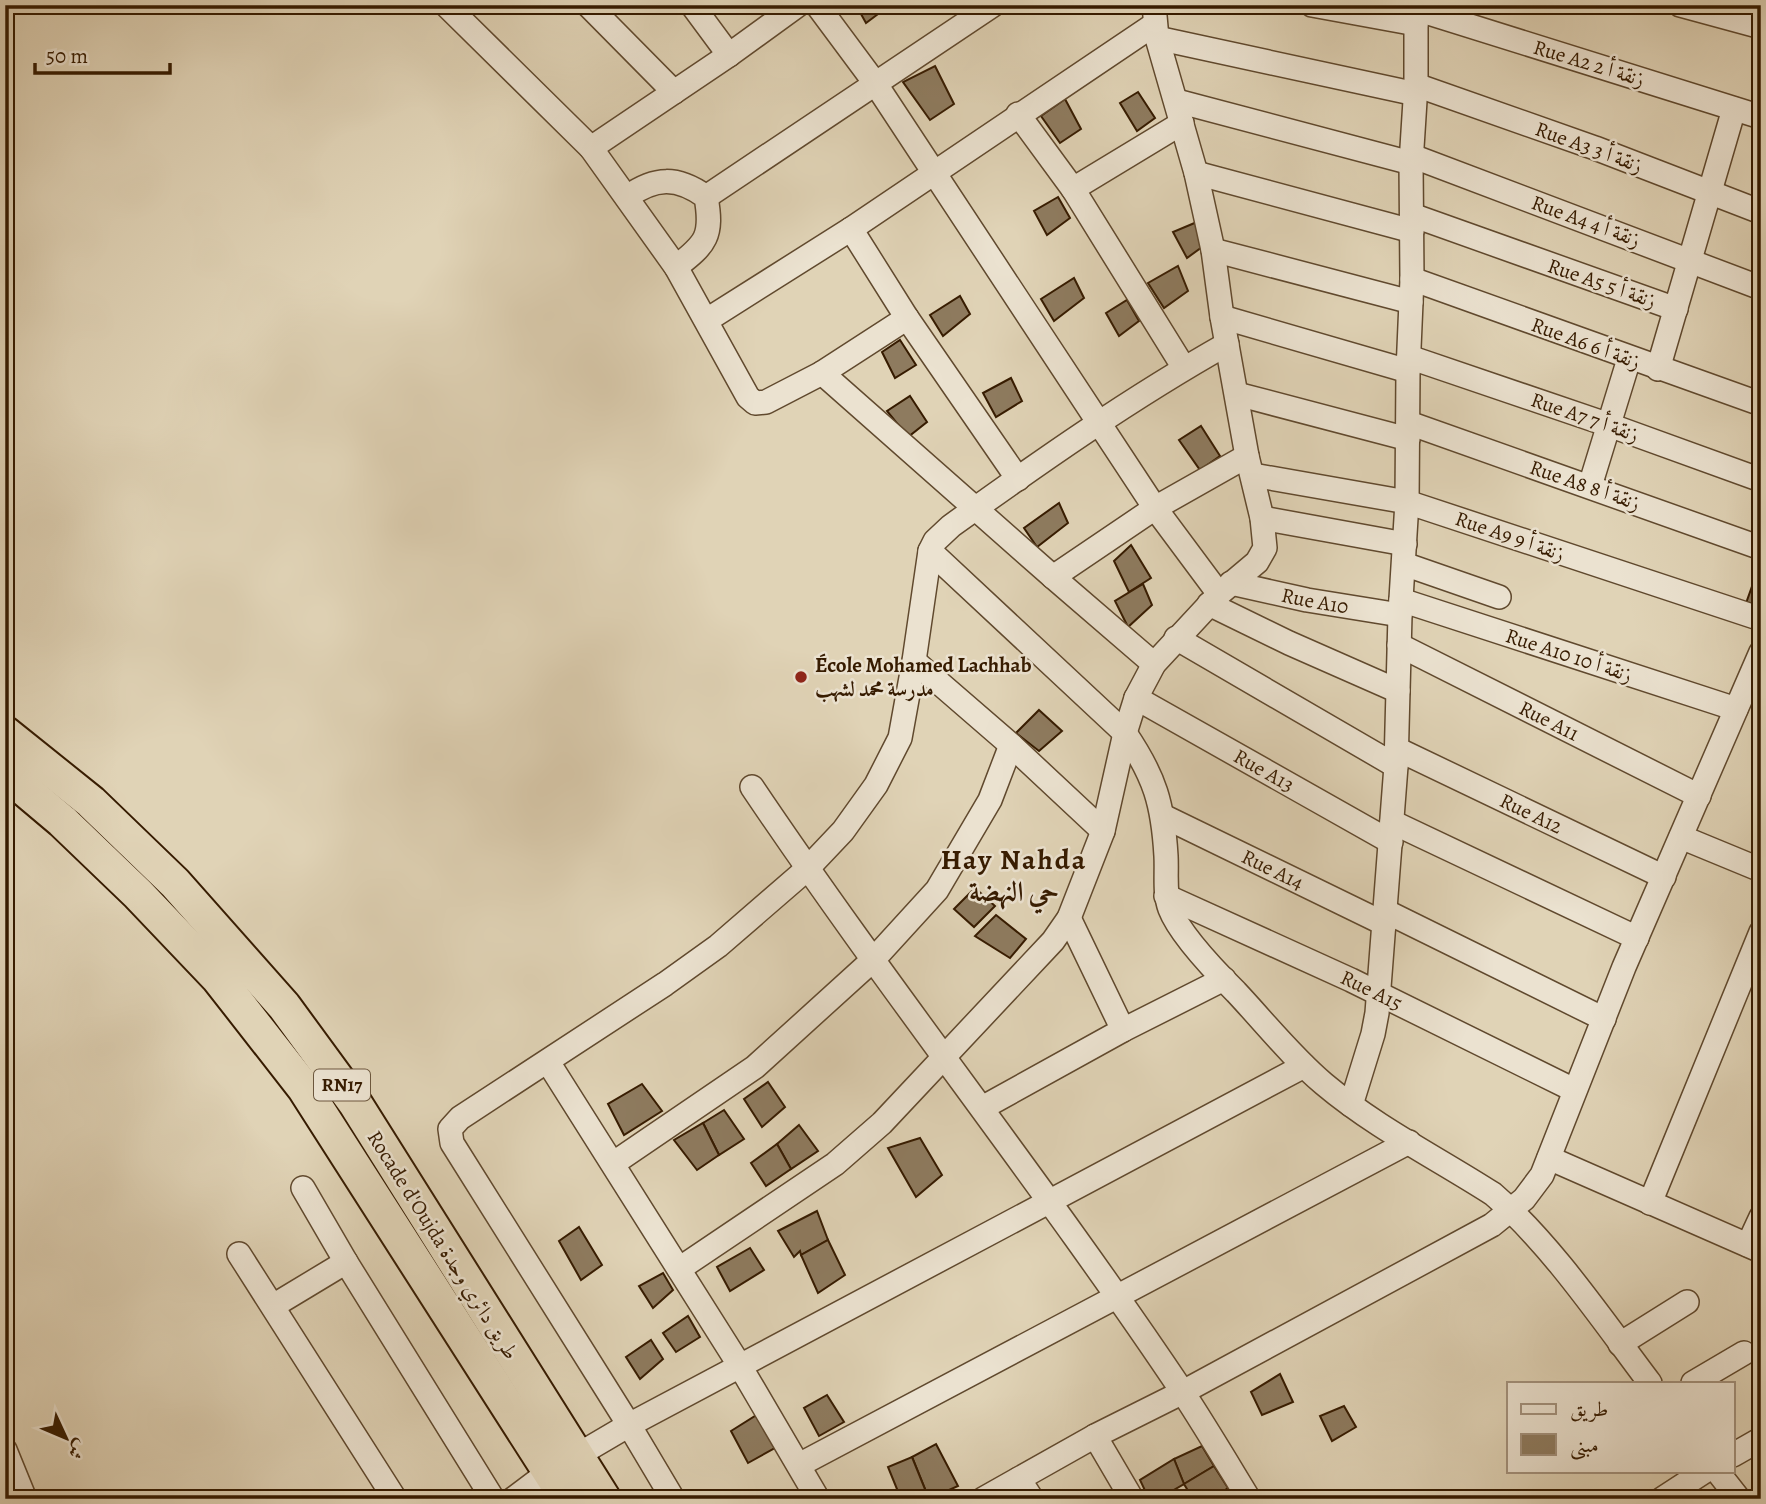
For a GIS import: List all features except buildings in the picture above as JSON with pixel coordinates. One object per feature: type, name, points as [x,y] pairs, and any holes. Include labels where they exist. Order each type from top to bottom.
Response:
[{"type":"highway","name":"Rocade d'Oujda طريق دائري وجدة","points":[[5,733],[91,802],[175,883],[284,1006],[355,1103],[564,1475]]},
{"type":"highway","name":"Rocade d'Oujda طريق دائري وجدة","points":[[5,773],[62,821],[218,978],[304,1088],[564,1475],[604,1499]]},
{"type":"street","points":[[446,5],[591,148],[676,267],[748,397],[755,403],[766,402],[822,373],[906,318]]},
{"type":"street","points":[[588,5],[674,92]]},
{"type":"street","points":[[692,5],[729,55]]},
{"type":"street","points":[[591,148],[798,5]]},
{"type":"street","points":[[817,5],[875,83],[1155,508],[1220,594],[1289,643],[1398,691]]},
{"type":"street","points":[[706,197],[993,5]]},
{"type":"street","name":"Rue A2 زنقة أ 2","points":[[1312,5],[1416,13],[1761,117]]},
{"type":"street","points":[[1689,6],[1761,27]]},
{"type":"street","points":[[1351,1105],[1374,1034],[1397,758],[1400,607],[1407,502],[1408,364],[1412,291],[1411,160],[1416,90],[1416,13]]},
{"type":"street","points":[[679,1269],[835,1164],[882,1123],[1037,958],[1069,918],[1103,831],[1125,733],[1136,698],[1154,664],[1176,638],[1262,555],[1265,548],[1262,518],[1222,317],[1213,250],[1196,173],[1155,22],[851,229],[707,320]]},
{"type":"street","name":"Rue A3 زنقة أ 3","points":[[1155,22],[1416,90],[1584,144],[1761,212]]},
{"type":"street","name":"Rue A5 زنقة أ 5","points":[[1196,173],[1412,223],[1676,309],[1734,109]]},
{"type":"street","points":[[1073,189],[1179,112]]},
{"type":"street","name":"Rue A4 زنقة أ 4","points":[[1179,112],[1411,160],[1691,260],[1761,288]]},
{"type":"street","points":[[1018,114],[1073,189],[1184,368]]},
{"type":"street","points":[[627,197],[641,187],[659,180],[694,188],[706,197],[708,232],[701,247],[676,267]]},
{"type":"street","points":[[851,229],[906,318],[1018,478]]},
{"type":"street","name":"Rue A6 زنقة أ 6","points":[[1213,250],[1412,291],[1629,359],[1761,404]]},
{"type":"street","points":[[1658,369],[1676,309]]},
{"type":"street","name":"Rue A7 زنقة أ 7","points":[[1222,317],[1408,364],[1609,425],[1761,480]]},
{"type":"street","points":[[673,1499],[452,1143],[450,1129],[460,1118],[548,1062],[718,946],[807,869],[843,831],[877,785],[900,738],[930,551],[951,526],[1018,478],[1184,368],[1227,344]]},
{"type":"street","points":[[1590,486],[1629,359]]},
{"type":"street","points":[[822,373],[1154,664]]},
{"type":"street","name":"Rue A8 زنقة أ 8","points":[[1237,394],[1408,431],[1590,486],[1761,548]]},
{"type":"street","points":[[1053,577],[1155,508],[1250,466]]},
{"type":"street","name":"Rue A9 زنقة أ 9","points":[[1250,466],[1407,502],[1761,619]]},
{"type":"street","points":[[1262,518],[1405,554],[1499,597]]},
{"type":"street","points":[[930,551],[1125,733],[1150,775],[1163,816],[1166,896],[1175,920],[1224,979],[1304,1066],[1351,1105],[1493,1195],[1511,1210],[1551,1255],[1649,1382]]},
{"type":"street","name":"Rue A10","points":[[1220,594],[1400,607]]},
{"type":"street","name":"Rue A10 زنقة أ 10","points":[[1400,607],[1736,709]]},
{"type":"street","name":"Rue A12","points":[[1176,638],[1397,758],[1664,877]]},
{"type":"street","name":"Rue A11","points":[[1399,645],[1699,796]]},
{"type":"street","points":[[983,1499],[1095,1436],[1183,1392],[1492,1225],[1511,1210],[1536,1183],[1549,1158],[1637,938],[1761,652]]},
{"type":"street","points":[[914,660],[1103,831]]},
{"type":"street","name":"Rue A13","points":[[1136,698],[1392,832],[1637,938]]},
{"type":"street","points":[[614,1163],[755,1068],[874,959],[937,890],[990,800],[1011,745]]},
{"type":"street","points":[[752,787],[807,869],[1116,1296],[1183,1392],[1249,1499]]},
{"type":"street","name":"Rue A14","points":[[1163,816],[1604,1019]]},
{"type":"street","points":[[1681,837],[1761,870]]},
{"type":"street","name":"Rue A15","points":[[1166,896],[1379,994],[1574,1090]]},
{"type":"street","points":[[1069,918],[1123,1030]]},
{"type":"street","points":[[1650,1203],[1761,932]]},
{"type":"street","points":[[982,1108],[1123,1030],[1224,979]]},
{"type":"street","points":[[548,1062],[740,1366],[818,1499]]},
{"type":"street","points":[[513,1499],[564,1475],[629,1425],[1304,1066]]},
{"type":"street","points":[[799,1465],[1409,1142]]},
{"type":"street","points":[[1549,1158],[1754,1248],[1761,1217]]},
{"type":"street","points":[[303,1188],[493,1499]]},
{"type":"street","points":[[239,1254],[395,1499]]},
{"type":"street","points":[[273,1306],[346,1262]]},
{"type":"street","points":[[1620,1343],[1687,1302]]},
{"type":"street","points":[[1695,1382],[1744,1353]]},
{"type":"street","points":[[1095,1436],[1132,1499]]},
{"type":"street","points":[[1734,1454],[1761,1438]]},
{"type":"street","points":[[5,1450],[25,1499]]},
{"type":"street","points":[[1662,1499],[1703,1472]]},
{"type":"street","points":[[1718,1472],[1739,1499]]},
{"type":"street","points":[[1020,1479],[1032,1499]]},
{"type":"place","name":"École Mohamed Lachhab مدرسة محمد لشهب","points":[[801,677]]},
{"type":"district","name":"Hay Nahda حي النهضة","points":[[1014,876]]}]
